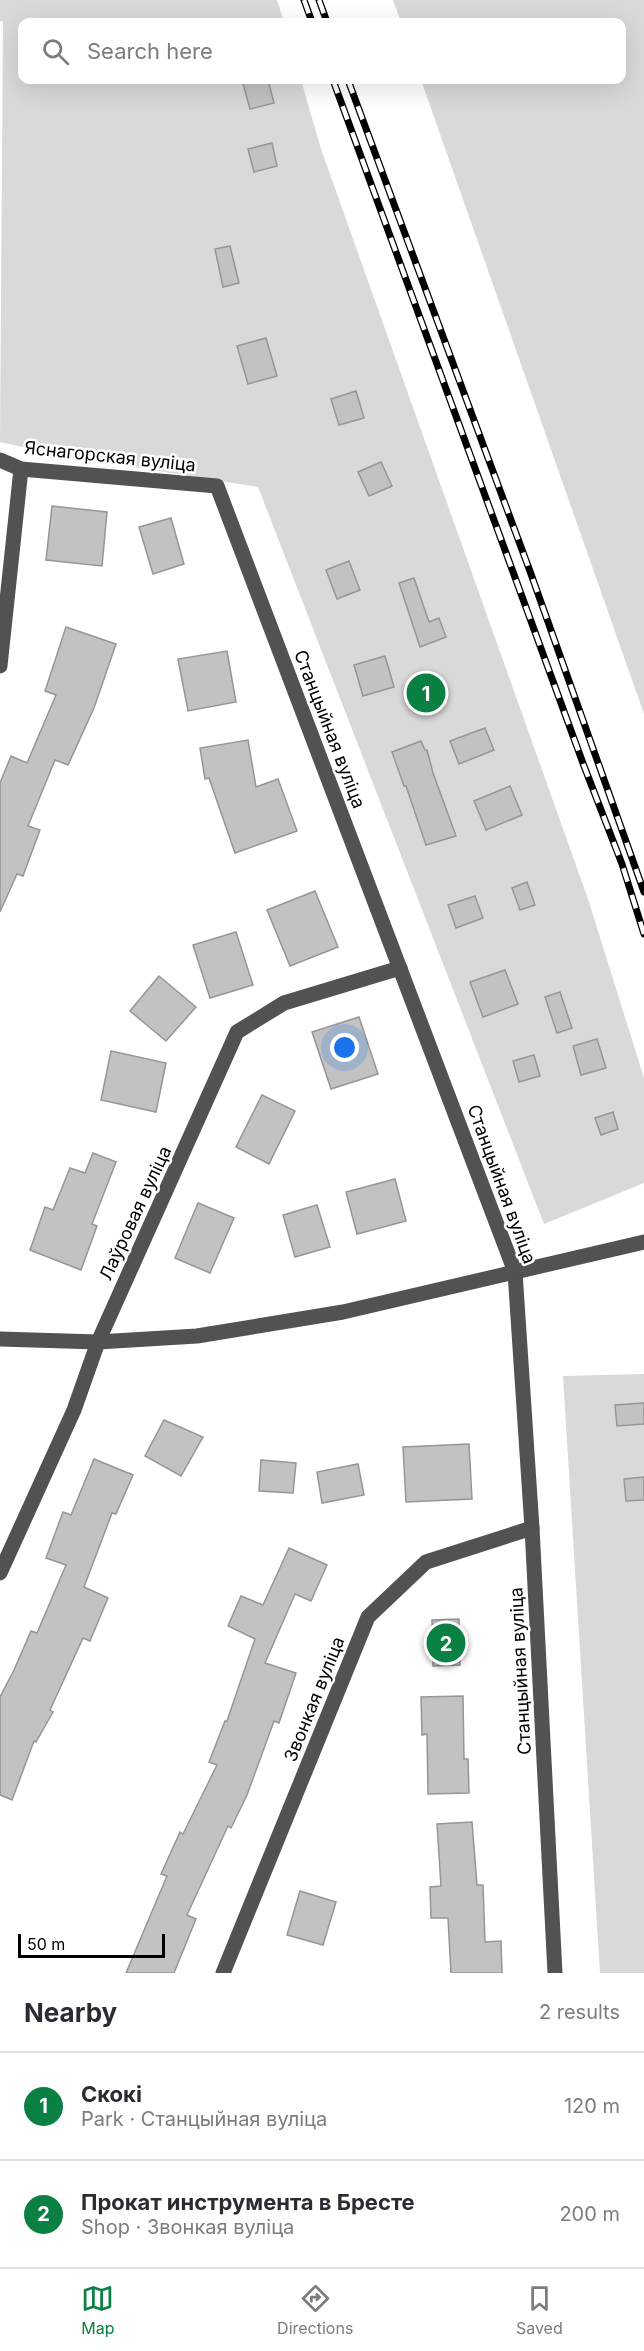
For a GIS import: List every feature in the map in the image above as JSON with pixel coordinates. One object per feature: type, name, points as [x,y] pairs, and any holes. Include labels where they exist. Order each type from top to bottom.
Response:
[{"type":"street","name":"Яснагорская вуліца","points":[[0,460],[21,470],[217,486]]},
{"type":"street","points":[[0,666],[21,470]]},
{"type":"street","name":"Станцыйная вуліца","points":[[217,486],[515,1272],[532,1528],[555,1973]]},
{"type":"street","name":"Лаўровая вуліца","points":[[0,1573],[74,1410],[98,1341],[237,1032],[284,1003],[400,968]]},
{"type":"street","points":[[0,1339],[98,1341],[197,1336],[332,1314],[644,1242]]},
{"type":"street","name":"Звонкая вуліца","points":[[222,1973],[368,1617],[426,1562],[532,1528]]},
{"type":"shaded area","points":[[0,0],[277,0],[283,18],[18,18],[18,84],[302,84],[321,149],[588,899],[644,1078],[644,1183],[544,1224],[258,487],[61,455],[0,442],[3,22],[0,21]]},
{"type":"shaded area","points":[[393,0],[644,0],[644,714],[422,84],[626,84],[626,18],[400,18]]},
{"type":"shaded area","points":[[644,1374],[644,1973],[600,1973],[563,1376]]},
{"type":"building","points":[[243,84],[269,84],[274,103],[250,109]]},
{"type":"building","points":[[272,143],[277,166],[254,172],[248,149]]},
{"type":"building","points":[[230,246],[239,283],[223,287],[215,249]]},
{"type":"building","points":[[266,338],[277,376],[248,384],[237,346]]},
{"type":"building","points":[[356,391],[364,418],[339,425],[331,399]]},
{"type":"building","points":[[381,462],[392,486],[369,496],[358,472]]},
{"type":"building","points":[[52,506],[107,512],[102,566],[46,560]]},
{"type":"building","points":[[171,518],[184,564],[153,574],[139,527]]},
{"type":"building","points":[[349,561],[360,590],[337,599],[326,570]]},
{"type":"building","points":[[414,578],[429,622],[439,618],[446,637],[420,647],[399,583]]},
{"type":"building","points":[[66,627],[116,644],[94,708],[68,765],[55,760],[28,826],[40,830],[23,876],[17,874],[0,912],[0,783],[11,756],[27,763],[56,695],[45,691]]},
{"type":"building","points":[[227,651],[236,702],[188,711],[178,659]]},
{"type":"building","points":[[385,656],[394,687],[363,696],[354,665]]},
{"type":"building","points":[[485,728],[494,750],[459,764],[450,741]]},
{"type":"building","points":[[248,740],[256,787],[278,779],[297,831],[235,853],[209,778],[205,779],[200,748]]},
{"type":"building","points":[[421,741],[427,750],[456,836],[426,845],[392,752]]},
{"type":"building","points":[[510,786],[522,815],[486,830],[474,801]]},
{"type":"building","points":[[527,882],[535,905],[520,910],[512,888]]},
{"type":"building","points":[[315,891],[338,947],[290,966],[267,910]]},
{"type":"building","points":[[475,896],[483,918],[456,928],[448,905]]},
{"type":"building","points":[[236,932],[253,985],[210,998],[193,945]]},
{"type":"building","points":[[505,970],[518,1004],[483,1017],[470,982]]},
{"type":"building","points":[[159,976],[196,1007],[166,1041],[130,1011]]},
{"type":"building","points":[[560,992],[572,1028],[557,1033],[545,997]]},
{"type":"building","points":[[359,1017],[378,1074],[331,1089],[312,1032]]},
{"type":"building","points":[[597,1039],[606,1068],[581,1075],[573,1046]]},
{"type":"building","points":[[111,1051],[166,1063],[156,1112],[101,1100]]},
{"type":"building","points":[[534,1055],[540,1076],[519,1082],[513,1061]]},
{"type":"building","points":[[262,1095],[295,1111],[269,1164],[236,1147]]},
{"type":"building","points":[[613,1112],[618,1129],[601,1135],[595,1118]]},
{"type":"building","points":[[93,1153],[116,1162],[92,1224],[97,1226],[81,1270],[30,1250],[45,1207],[53,1210],[70,1168],[85,1173]]},
{"type":"building","points":[[395,1179],[406,1221],[357,1234],[346,1192]]},
{"type":"building","points":[[198,1203],[234,1218],[210,1273],[175,1258]]},
{"type":"building","points":[[317,1205],[330,1247],[295,1257],[283,1215]]},
{"type":"building","points":[[644,1403],[644,1424],[617,1426],[615,1405]]},
{"type":"building","points":[[164,1420],[203,1437],[181,1476],[145,1456]]},
{"type":"building","points":[[469,1444],[472,1499],[406,1502],[403,1447]]},
{"type":"building","points":[[94,1459],[133,1475],[116,1514],[112,1513],[84,1587],[108,1598],[90,1641],[83,1638],[50,1710],[53,1712],[36,1742],[34,1741],[12,1800],[0,1795],[0,1697],[31,1631],[37,1633],[66,1565],[46,1558],[63,1512],[71,1515]]},
{"type":"building","points":[[261,1460],[296,1463],[293,1493],[259,1491]]},
{"type":"building","points":[[358,1464],[364,1495],[322,1503],[317,1472]]},
{"type":"building","points":[[644,1477],[644,1500],[626,1501],[624,1479]]},
{"type":"building","points":[[289,1548],[327,1565],[311,1601],[295,1594],[265,1663],[296,1673],[279,1723],[274,1721],[247,1795],[231,1828],[228,1826],[187,1915],[196,1919],[174,1973],[126,1973],[167,1876],[161,1874],[180,1832],[183,1834],[217,1765],[209,1762],[225,1721],[227,1721],[255,1639],[228,1626],[241,1596],[263,1605]]},
{"type":"building","points":[[459,1619],[460,1665],[433,1666],[432,1620]]},
{"type":"building","points":[[463,1696],[464,1759],[468,1759],[469,1793],[428,1794],[427,1734],[422,1735],[421,1697]]},
{"type":"building","points":[[472,1822],[477,1885],[483,1885],[485,1942],[501,1941],[502,1973],[451,1973],[448,1918],[431,1918],[430,1887],[441,1886],[437,1824]]},
{"type":"building","points":[[300,1891],[336,1902],[323,1945],[287,1935]]},
{"type":"railway","points":[[304,0],[311,18]]},
{"type":"railway","points":[[319,0],[326,18]]},
{"type":"railway","points":[[334,84],[622,864],[644,934]]},
{"type":"railway","points":[[349,84],[531,574],[644,892]]},
{"type":"place","name":"Скокі","points":[[426,693]]},
{"type":"place","name":"Прокат инструмента в Бресте","points":[[446,1643]]}]
